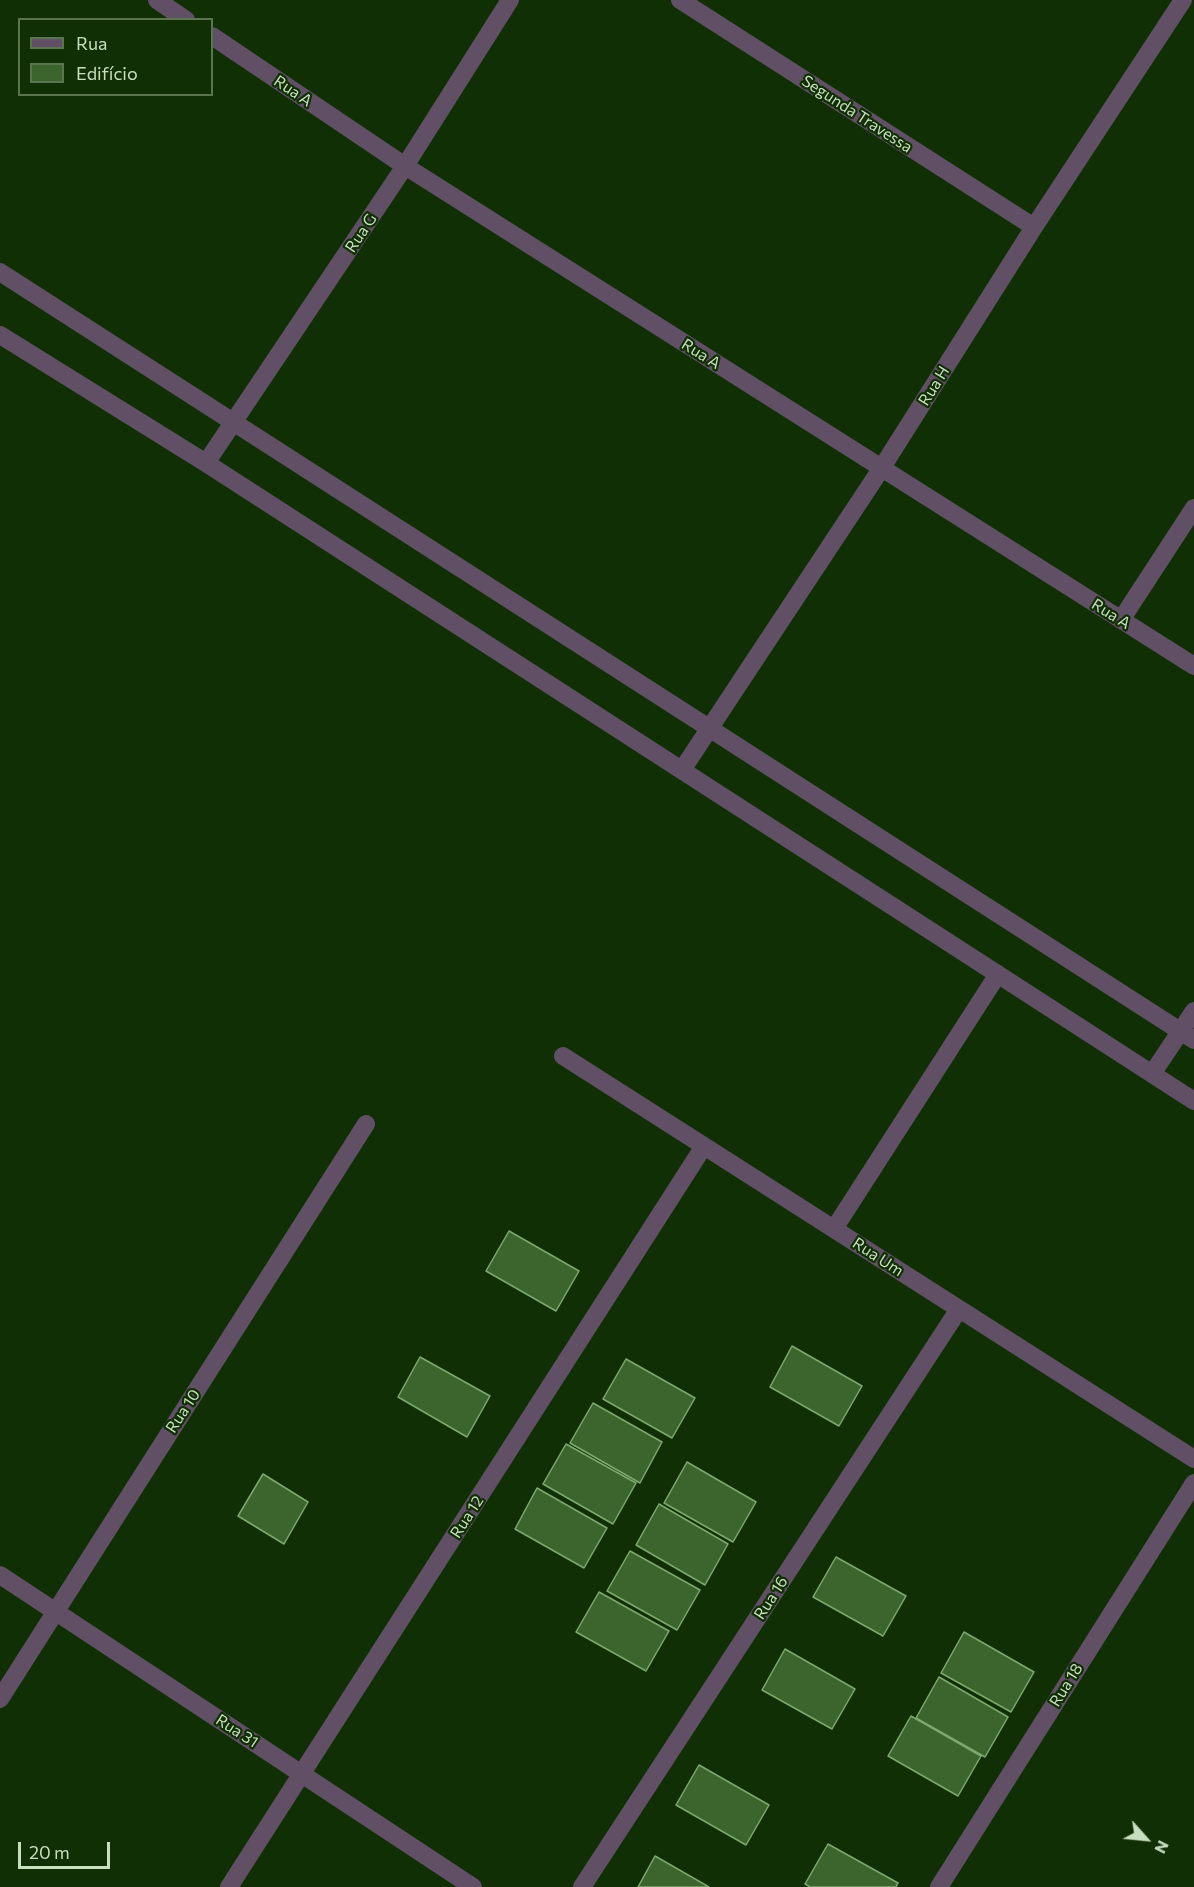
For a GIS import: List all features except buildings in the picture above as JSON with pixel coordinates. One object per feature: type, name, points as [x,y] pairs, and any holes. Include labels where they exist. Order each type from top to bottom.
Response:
[{"type":"street","name":"Rua G","points":[[206,463],[405,166],[510,0]]},
{"type":"street","name":"Segunda Travessa","points":[[680,0],[1034,227]]},
{"type":"street","name":"Rua H","points":[[682,770],[881,469],[1034,227],[1183,0]]},
{"type":"street","points":[[161,1],[183,18]]},
{"type":"street","name":"Rua A","points":[[213,37],[405,166],[1194,666]]},
{"type":"street","points":[[0,272],[1187,1036]]},
{"type":"street","points":[[0,335],[206,463],[1194,1101]]},
{"type":"street","points":[[1121,620],[1194,508]]},
{"type":"street","points":[[834,1229],[998,974]]},
{"type":"street","points":[[1152,1074],[1187,1036],[1194,1011]]},
{"type":"street","name":"Rua Um","points":[[563,1056],[1194,1459]]},
{"type":"street","name":"Rua 10","points":[[0,1699],[366,1124]]},
{"type":"street","name":"Rua 12","points":[[229,1887],[704,1146]]},
{"type":"street","name":"Rua 16","points":[[582,1887],[959,1309]]},
{"type":"street","name":"Rua 18","points":[[939,1887],[1194,1483]]},
{"type":"street","name":"Rua 31","points":[[0,1575],[473,1887]]}]
